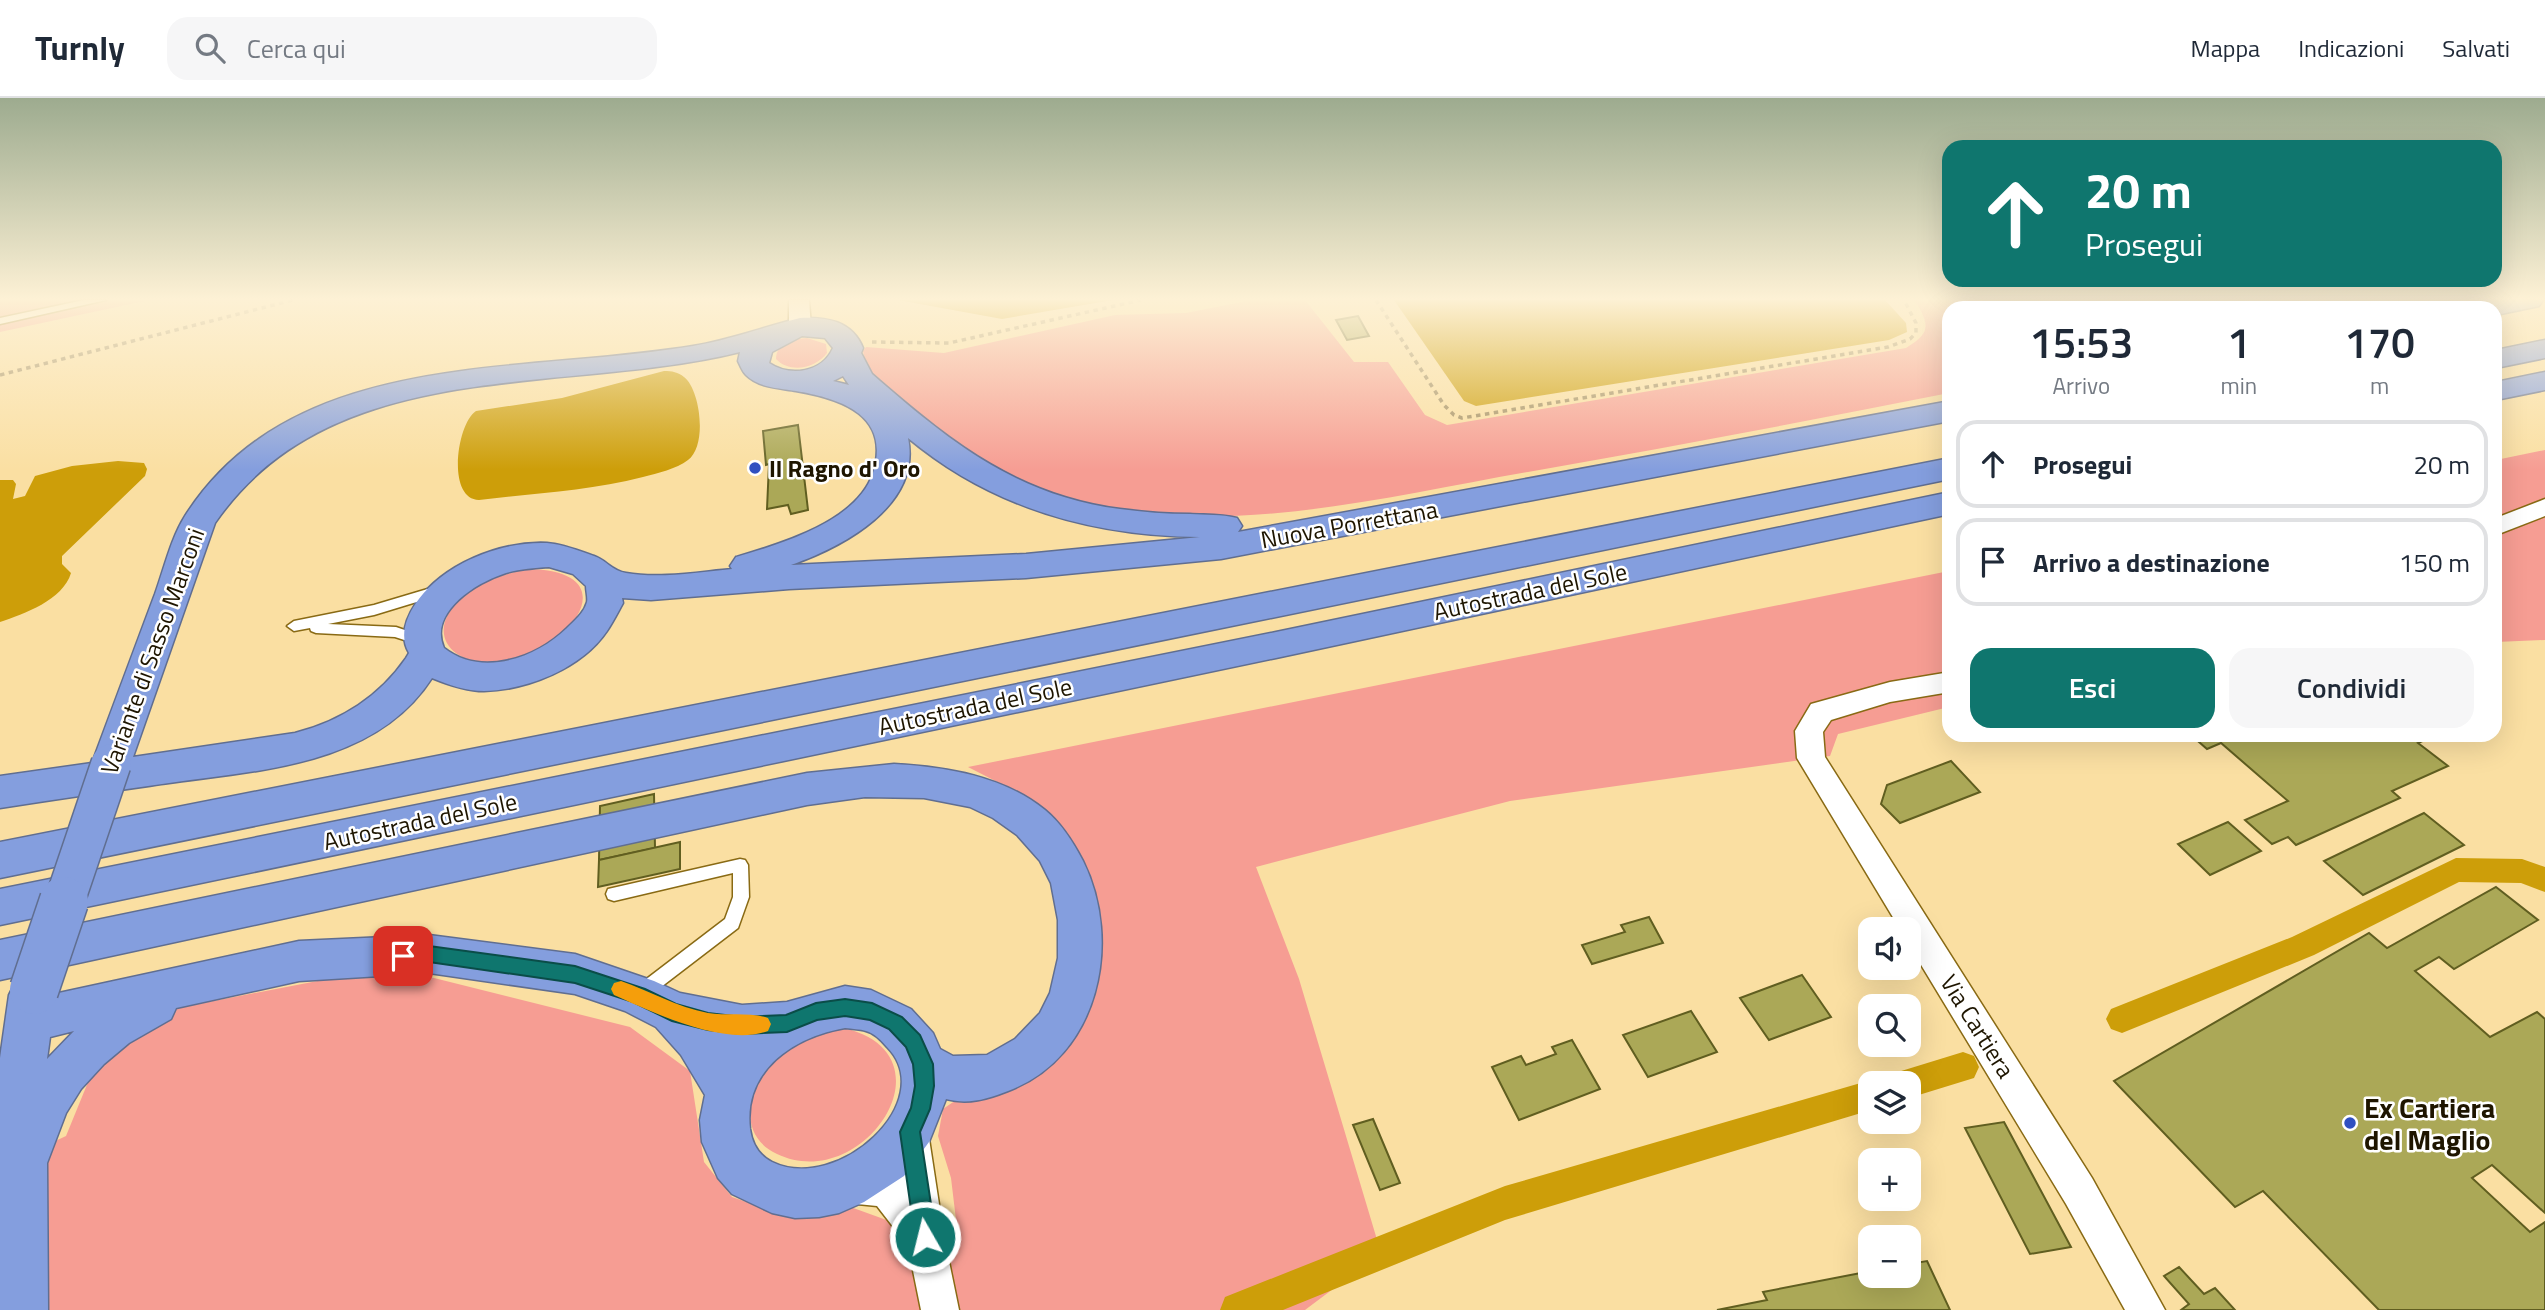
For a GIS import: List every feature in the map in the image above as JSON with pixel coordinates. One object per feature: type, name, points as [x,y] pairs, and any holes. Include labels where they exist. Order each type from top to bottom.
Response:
[{"type":"highway","name":"Variante di Sasso Marconi","points":[[21,1310],[23,1062],[20,990],[111,764],[199,521],[213,497],[233,475],[261,452],[329,414],[360,401],[434,383],[679,357]]},
{"type":"highway","points":[[651,588],[742,568],[809,546],[836,533],[855,519],[885,485],[895,450],[885,422],[873,408],[858,400],[792,380],[769,377],[756,366],[707,357]]},
{"type":"highway","points":[[754,357],[756,366]]},
{"type":"highway","points":[[792,380],[807,379],[832,369],[841,357]]},
{"type":"highway","points":[[850,357],[859,378],[954,458],[1000,486],[1061,510],[1121,522],[1229,526],[1440,508]]},
{"type":"highway","points":[[2502,390],[2545,381]]},
{"type":"highway","name":"Nuova Porrettana","points":[[741,582],[789,577],[1026,566],[1233,545],[1942,413]]},
{"type":"highway","name":"Autostrada del Sole","points":[[0,860],[499,762],[1942,470]]},
{"type":"highway","name":"Autostrada del Sole","points":[[0,907],[1276,645],[1942,505]]},
{"type":"highway","points":[[0,792],[258,754],[315,742],[350,729],[379,712],[399,695],[417,674],[424,647],[424,622],[435,603],[452,586],[474,572],[499,562],[536,555],[570,558],[588,565],[600,577],[618,585],[651,588],[741,582]]},
{"type":"highway","points":[[424,647],[440,668],[460,676],[486,678],[515,674],[543,664],[569,650],[588,633],[601,613],[605,594],[600,577]]},
{"type":"highway","points":[[588,633],[648,608],[741,582]]},
{"type":"highway","points":[[20,990],[817,787],[867,780],[944,784],[989,798],[1009,808],[1031,821],[1052,842],[1066,865],[1075,890],[1081,920],[1082,956],[1068,1003],[1059,1022],[1050,1037],[1021,1063],[984,1078],[965,1079],[947,1077],[923,1064]]},
{"type":"highway","points":[[20,990],[220,978],[299,961],[429,954],[575,975],[708,1021],[742,1026],[787,1023]]},
{"type":"highway","points":[[22,1171],[45,1105],[56,1086],[84,1054],[115,1026],[136,1012],[220,978]]},
{"type":"highway","points":[[655,1004],[695,1034],[712,1058],[728,1092]]},
{"type":"highway","points":[[835,1009],[872,1011],[895,1023],[913,1041],[923,1064],[925,1086],[920,1109],[910,1132],[891,1156],[847,1185],[801,1194],[770,1188],[745,1173],[729,1150],[723,1122],[728,1092],[748,1057],[761,1041],[787,1023],[816,1012],[835,1009]]},
{"type":"street","points":[[2502,524],[2545,506]]},
{"type":"street","name":"Via Cartiera","points":[[1942,683],[1890,692],[1821,712],[1809,731],[1811,758],[2072,1179],[2146,1310]]},
{"type":"street","points":[[910,1132],[925,1237],[940,1310]]},
{"type":"street","points":[[847,1185],[887,1189],[925,1237]]},
{"type":"lane","points":[[424,647],[396,632],[293,626],[374,610],[452,586]]},
{"type":"lane","points":[[614,894],[740,865],[741,897],[732,923],[655,1004]]},
{"type":"path","points":[[0,375],[72,357]]},
{"type":"path","points":[[1413,357],[1444,405],[1454,415],[1462,418],[1482,417],[1828,357]]},
{"type":"shaded area","points":[[776,357],[823,357],[810,365],[795,368],[776,359]]},
{"type":"shaded area","points":[[864,357],[1350,357],[1354,362],[1388,362],[1425,415],[1447,425],[1855,357],[1942,357],[1942,394],[1406,495],[1282,513],[1220,517],[1158,515],[1097,507],[1014,482],[972,457],[932,427],[875,379]]},
{"type":"shaded area","points":[[1433,357],[1785,357],[1476,406],[1464,401]]},
{"type":"shaded area","points":[[664,371],[675,372],[690,383],[698,405],[698,442],[694,453],[683,463],[661,472],[602,486],[479,500],[469,496],[462,487],[458,460],[460,444],[469,418],[476,411],[562,398]]},
{"type":"shaded area","points":[[2545,450],[2545,640],[2502,642],[2502,459]]},
{"type":"shaded area","points":[[118,461],[144,463],[147,469],[145,476],[62,556],[62,564],[71,573],[67,583],[41,605],[0,622],[0,480],[13,480],[16,484],[13,499],[25,496],[35,476],[72,466]]},
{"type":"shaded area","points":[[528,569],[561,574],[578,585],[583,600],[576,618],[561,635],[516,660],[490,663],[474,661],[452,650],[444,631],[452,608],[471,590],[486,582]]},
{"type":"shaded area","points":[[1942,572],[1942,709],[1838,734],[1830,756],[1510,801],[1256,867],[1299,979],[1381,1253],[1305,1310],[0,1310],[0,1167],[66,1136],[93,1070],[172,1009],[390,967],[630,1027],[690,1071],[704,1162],[732,1197],[773,1211],[845,1205],[892,1222],[910,1251],[957,1228],[951,1178],[938,1136],[943,1109],[1079,1016],[1073,844],[1029,798],[968,767]]},
{"type":"shaded area","points":[[844,1028],[877,1043],[893,1065],[895,1091],[885,1116],[866,1139],[840,1155],[809,1161],[777,1154],[761,1143],[752,1128],[750,1112],[760,1077],[770,1061],[797,1038]]},
{"type":"building","points":[[798,425],[808,510],[791,514],[788,505],[767,509],[769,464],[766,465],[763,431]]},
{"type":"building","points":[[2199,742],[2420,742],[2418,743],[2448,766],[2392,791],[2400,798],[2296,845],[2288,837],[2272,844],[2245,820],[2288,801],[2221,743],[2207,749]]},
{"type":"building","points":[[1951,761],[1980,792],[1900,823],[1881,804],[1887,785]]},
{"type":"building","points":[[654,794],[655,848],[599,860],[600,806]]},
{"type":"building","points":[[2424,813],[2464,845],[2363,895],[2324,861]]},
{"type":"building","points":[[2228,822],[2261,851],[2210,875],[2178,844]]},
{"type":"building","points":[[680,842],[680,869],[598,887],[599,860]]},
{"type":"building","name":"Ex Cartiera del Maglio","points":[[2496,887],[2538,920],[2454,969],[2439,957],[2415,971],[2490,1037],[2537,1012],[2545,1019],[2545,1213],[2492,1165],[2472,1178],[2530,1232],[2545,1222],[2545,1310],[2379,1310],[2263,1191],[2235,1207],[2114,1081],[2369,933],[2387,948]]},
{"type":"building","points":[[1649,917],[1663,943],[1592,964],[1582,945],[1625,932],[1621,925]]},
{"type":"building","points":[[1802,975],[1831,1017],[1769,1040],[1740,998]]},
{"type":"building","points":[[1691,1011],[1717,1052],[1648,1077],[1623,1035]]},
{"type":"building","points":[[1572,1040],[1600,1089],[1519,1120],[1492,1067],[1521,1056],[1526,1065],[1556,1054],[1552,1047]]},
{"type":"building","points":[[1373,1119],[1400,1183],[1380,1190],[1353,1125]]},
{"type":"building","points":[[2004,1122],[2071,1247],[2030,1254],[1965,1128]]},
{"type":"building","points":[[1927,1261],[1950,1310],[1717,1310],[1767,1300],[1763,1292],[1858,1274],[1858,1288],[1921,1288],[1921,1262]]},
{"type":"building","points":[[2179,1267],[2204,1294],[2215,1288],[2235,1310],[2181,1310],[2189,1304],[2164,1276]]},
{"type":"waterway","points":[[2122,1019],[2303,946],[2456,870],[2522,871],[2545,880]]},
{"type":"waterway","points":[[1921,1079],[1963,1067]]},
{"type":"waterway","points":[[1238,1310],[1505,1203],[1858,1099]]},
{"type":"slow traffic","points":[[621,989],[672,1012],[708,1021],[742,1026],[761,1024]]},
{"type":"place","name":"Il Ragno d' Oro","points":[[755,468]]},
{"type":"place","name":"Ex Cartiera del Maglio","points":[[2350,1123]]},
{"type":"route","points":[[403,956],[429,954],[575,975],[638,995],[672,1012],[742,1026],[787,1023],[816,1012],[845,1007],[872,1011],[895,1023],[913,1041],[923,1064],[925,1086],[920,1109],[910,1132],[925,1237]]}]
